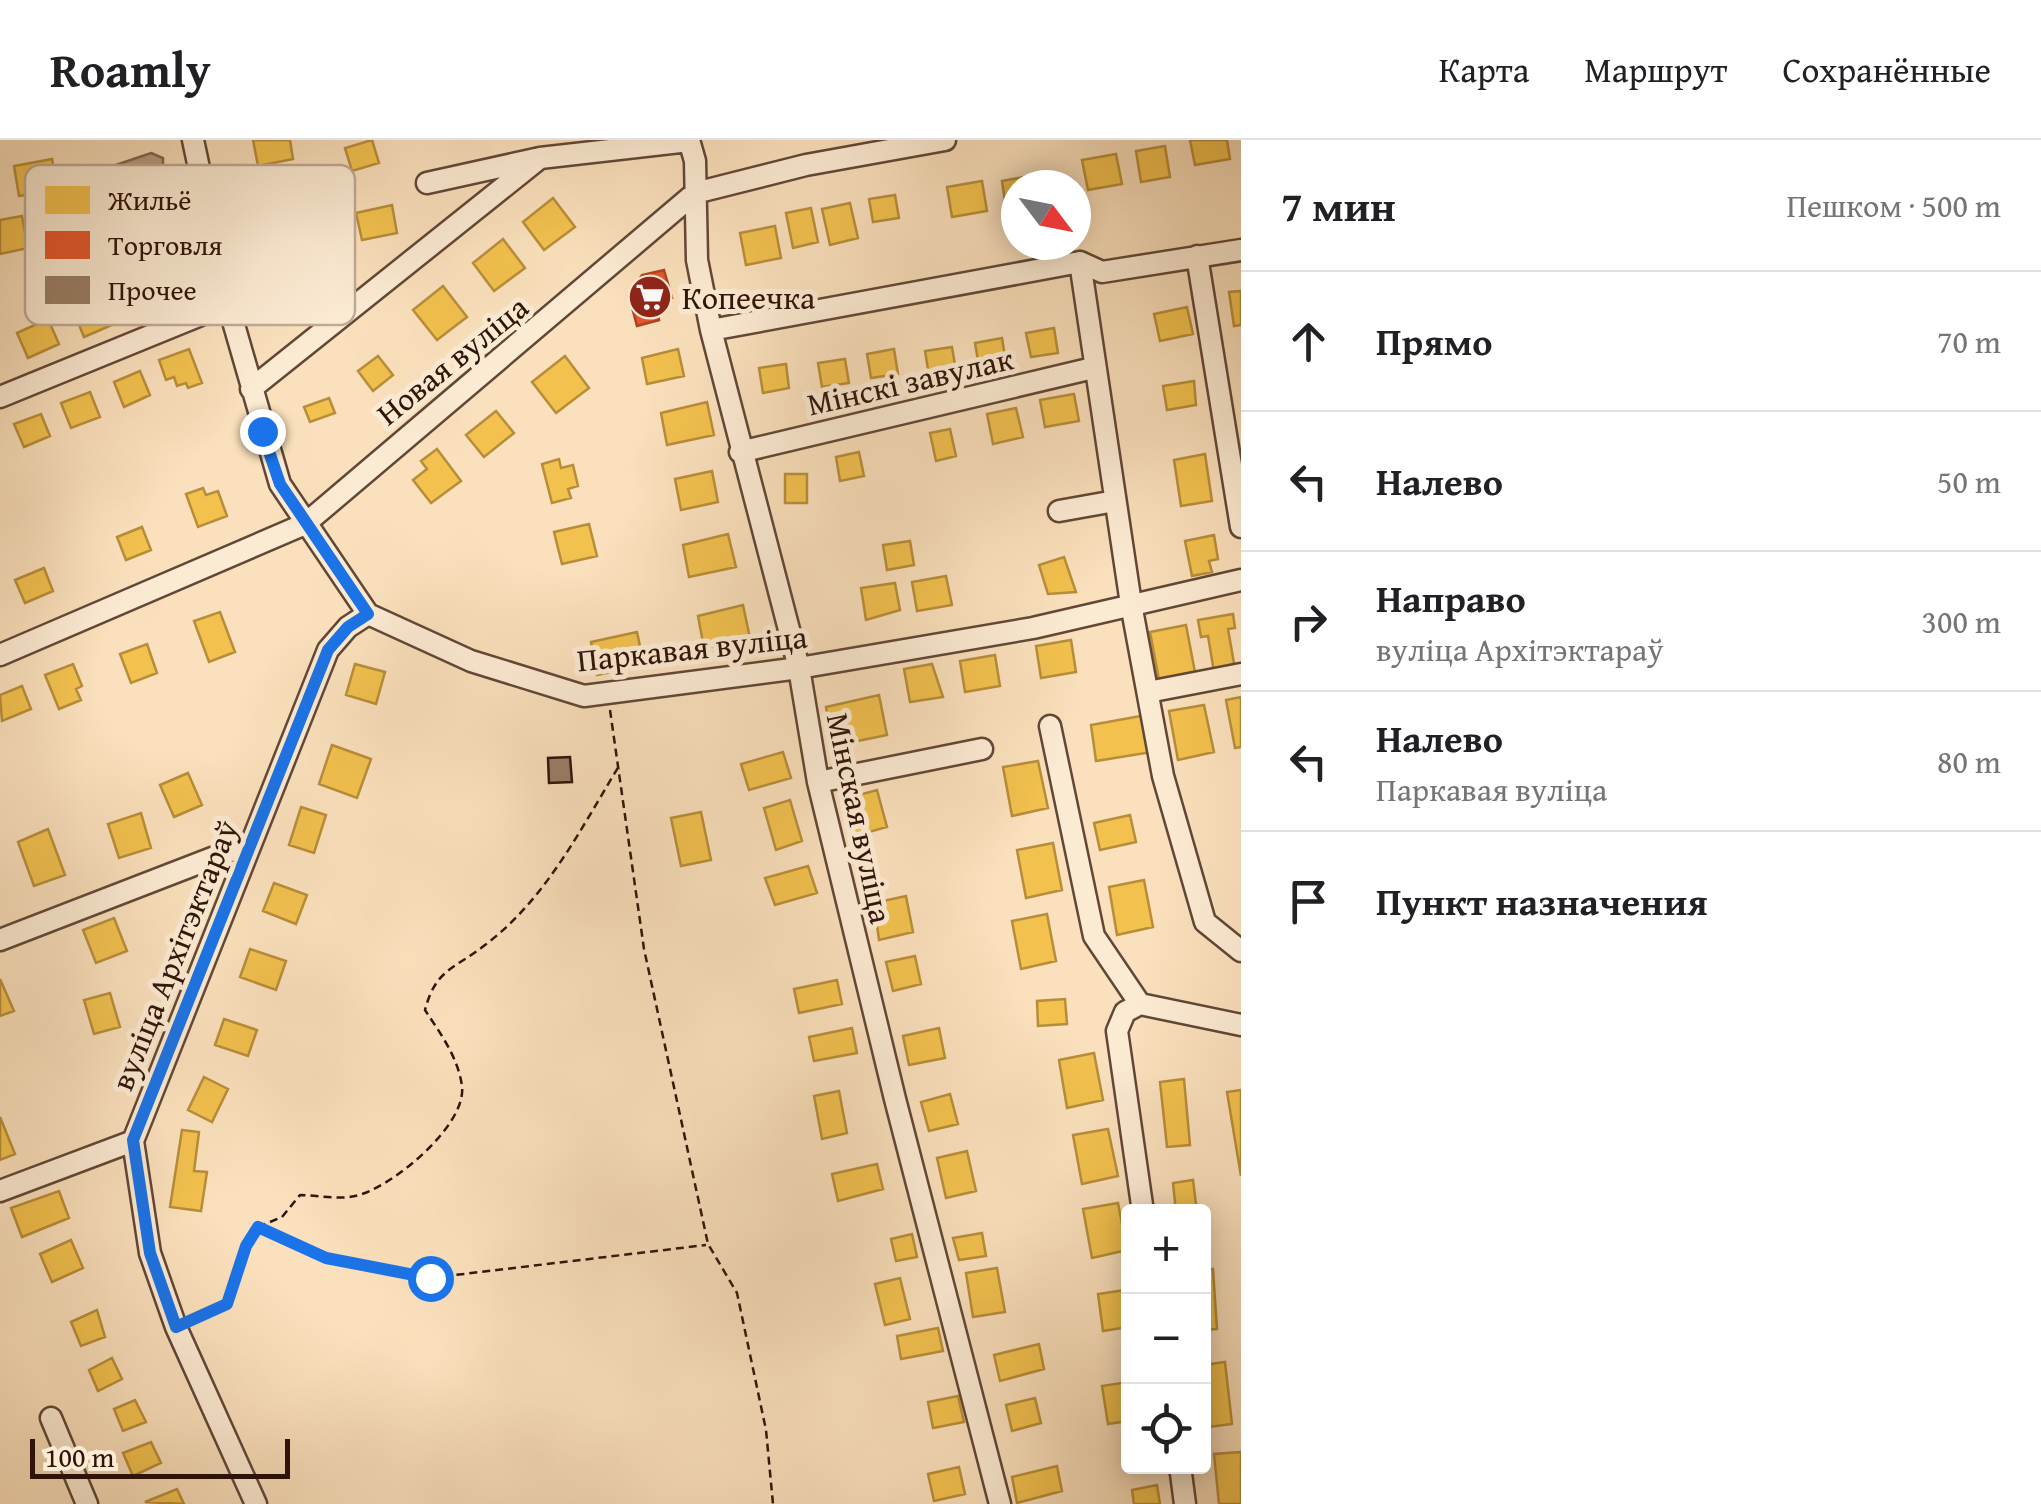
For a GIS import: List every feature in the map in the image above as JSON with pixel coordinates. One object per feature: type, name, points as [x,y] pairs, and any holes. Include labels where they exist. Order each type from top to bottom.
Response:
[{"type":"street","points":[[193,140],[198,165]]},
{"type":"street","points":[[427,183],[540,158],[689,140]]},
{"type":"street","name":"Мінская вуліца","points":[[689,140],[697,260],[711,330],[799,668],[818,782],[1000,1504]]},
{"type":"street","name":"Новая вуліца","points":[[0,655],[304,524],[652,234],[695,193],[806,165],[946,140]]},
{"type":"street","points":[[355,305],[540,158]]},
{"type":"street","points":[[711,330],[1080,262],[1102,272],[1241,250]]},
{"type":"street","points":[[1197,256],[1241,527]]},
{"type":"street","points":[[1080,262],[1114,501],[1164,776],[1205,922],[1241,951]]},
{"type":"street","points":[[0,397],[177,325]]},
{"type":"street","points":[[234,325],[280,484],[368,614]]},
{"type":"street","points":[[250,388],[329,325]]},
{"type":"street","name":"Мінскі завулак","points":[[740,452],[1093,368]]},
{"type":"street","points":[[1059,512],[1114,501]]},
{"type":"street","name":"Паркавая вуліца","points":[[368,614],[471,661],[557,691],[584,696],[799,668],[1033,628],[1241,580]]},
{"type":"street","name":"вуліца Архітэктараў","points":[[256,1504],[176,1327],[150,1253],[133,1140],[328,650],[348,627],[368,614]]},
{"type":"street","points":[[1148,692],[1241,674]]},
{"type":"street","points":[[1050,726],[1094,936],[1140,1004]]},
{"type":"street","points":[[818,782],[982,749]]},
{"type":"street","points":[[0,940],[251,843]]},
{"type":"street","points":[[1142,1204],[1118,1031],[1125,1012],[1140,1004],[1241,1025]]},
{"type":"street","points":[[0,1191],[133,1140]]},
{"type":"street","points":[[51,1418],[87,1504]]},
{"type":"street","points":[[1181,1474],[1185,1504]]},
{"type":"path","points":[[608,694],[644,949],[708,1244],[737,1292],[766,1430],[773,1504]]},
{"type":"path","points":[[176,1327],[227,1304],[246,1246],[258,1227],[282,1217],[300,1194],[353,1197],[387,1184],[444,1132],[463,1090],[455,1060],[425,1010],[430,991],[445,970],[484,946],[531,904],[619,765]]},
{"type":"path","points":[[258,1227],[326,1258],[430,1278],[708,1244]]},
{"type":"water","points":[[151,153],[163,158],[163,165],[116,165]]},
{"type":"building: Жильё","points":[[253,140],[290,140],[293,159],[258,165]]},
{"type":"building: Жильё","points":[[372,140],[379,163],[355,170],[345,148]]},
{"type":"building: Жильё","points":[[1190,140],[1227,140],[1230,159],[1195,165]]},
{"type":"building: Жильё","points":[[1165,146],[1170,177],[1141,182],[1136,151]]},
{"type":"building: Жильё","points":[[1116,154],[1122,184],[1091,189],[1091,170],[1084,170],[1082,160]]},
{"type":"building: Жильё","points":[[52,159],[53,165],[25,165],[25,195],[19,196],[14,166]]},
{"type":"building: Жильё","points":[[982,181],[987,211],[952,217],[947,187]]},
{"type":"building: Жильё","points":[[895,195],[899,218],[873,222],[869,199]]},
{"type":"building: Жильё","points":[[553,198],[575,227],[544,250],[523,222]]},
{"type":"building: Жильё","points":[[850,203],[858,238],[830,245],[822,209]]},
{"type":"building: Жильё","points":[[392,205],[397,233],[362,240],[356,213]]},
{"type":"building: Жильё","points":[[811,208],[818,242],[793,248],[786,213]]},
{"type":"building: Жильё","points":[[22,216],[25,249],[0,254],[0,220]]},
{"type":"building: Жильё","points":[[775,226],[781,258],[746,265],[740,233]]},
{"type":"building: Жильё","points":[[503,239],[525,268],[494,291],[473,263]]},
{"type":"building: Жильё","points":[[443,286],[467,317],[437,340],[413,310]]},
{"type":"building: Жильё","points":[[1241,291],[1241,325],[1234,326],[1229,292]]},
{"type":"building: Жильё","points":[[1187,307],[1193,334],[1160,341],[1154,314]]},
{"type":"building: Жильё","points":[[35,325],[51,325],[59,344],[28,358],[17,333]]},
{"type":"building: Жильё","points":[[79,325],[112,325],[84,337]]},
{"type":"building: Жильё","points":[[1054,328],[1058,353],[1031,357],[1026,333]]},
{"type":"building: Жильё","points":[[1002,338],[1006,363],[979,367],[975,343]]},
{"type":"building: Жильё","points":[[952,347],[956,371],[929,375],[925,351]]},
{"type":"building: Жильё","points":[[189,349],[202,383],[188,388],[186,383],[177,386],[174,377],[166,380],[159,360]]},
{"type":"building: Жильё","points":[[678,349],[684,376],[647,384],[642,358]]},
{"type":"building: Жильё","points":[[894,349],[898,374],[871,378],[867,354]]},
{"type":"building: Жильё","points":[[378,356],[393,375],[373,391],[358,371]]},
{"type":"building: Жильё","points":[[565,356],[589,388],[556,413],[532,382]]},
{"type":"building: Жильё","points":[[845,359],[849,383],[822,387],[818,363]]},
{"type":"building: Жильё","points":[[786,364],[789,388],[763,393],[759,368]]},
{"type":"building: Жильё","points":[[140,371],[150,395],[124,407],[114,382]]},
{"type":"building: Жильё","points":[[1194,381],[1196,405],[1167,410],[1163,386]]},
{"type":"building: Жильё","points":[[90,392],[100,417],[71,428],[61,403]]},
{"type":"building: Жильё","points":[[1074,394],[1079,421],[1045,427],[1040,400]]},
{"type":"building: Жильё","points":[[329,398],[335,413],[310,422],[304,407]]},
{"type":"building: Жильё","points":[[707,402],[714,435],[667,445],[661,413]]},
{"type":"building: Жильё","points":[[1016,408],[1023,437],[993,444],[987,414]]},
{"type":"building: Жильё","points":[[496,411],[514,433],[484,457],[466,435]]},
{"type":"building: Жильё","points":[[41,414],[50,436],[24,447],[14,424]]},
{"type":"building: Жильё","points":[[950,429],[956,456],[936,461],[930,433]]},
{"type":"building: Жильё","points":[[437,449],[461,481],[431,503],[413,480],[427,469],[421,461]]},
{"type":"building: Жильё","points":[[859,452],[864,476],[840,481],[836,457]]},
{"type":"building: Жильё","points":[[1205,454],[1212,501],[1181,506],[1174,460]]},
{"type":"building: Жильё","points":[[559,459],[561,468],[573,465],[578,486],[568,489],[571,498],[552,503],[542,464]]},
{"type":"building: Жильё","points":[[712,471],[718,502],[681,510],[675,479]]},
{"type":"building: Жильё","points":[[785,474],[807,474],[807,503],[785,503]]},
{"type":"building: Жильё","points":[[203,488],[206,495],[218,491],[227,516],[198,527],[186,494]]},
{"type":"building: Жильё","points":[[589,524],[597,556],[562,564],[554,532]]},
{"type":"building: Жильё","points":[[142,527],[151,550],[126,560],[117,537]]},
{"type":"building: Жильё","points":[[728,534],[736,567],[689,577],[683,545]]},
{"type":"building: Жильё","points":[[1214,535],[1218,559],[1209,561],[1212,572],[1192,576],[1185,541]]},
{"type":"building: Жильё","points":[[910,541],[914,565],[887,570],[883,545]]},
{"type":"building: Жильё","points":[[1064,557],[1076,592],[1048,594],[1039,565]]},
{"type":"building: Жильё","points":[[44,568],[53,591],[25,603],[15,580]]},
{"type":"building: Жильё","points":[[946,576],[952,605],[917,611],[912,582]]},
{"type":"building: Жильё","points":[[895,583],[900,610],[866,620],[861,588]]},
{"type":"building: Жильё","points":[[743,605],[750,638],[704,648],[698,616]]},
{"type":"building: Жильё","points":[[220,612],[235,652],[209,662],[194,621]]},
{"type":"building: Жильё","points":[[1233,614],[1235,628],[1228,629],[1235,669],[1214,672],[1208,636],[1201,637],[1198,620]]},
{"type":"building: Жильё","points":[[1186,625],[1195,672],[1159,680],[1150,632]]},
{"type":"building: Жильё","points":[[637,632],[644,665],[597,675],[591,642]]},
{"type":"building: Жильё","points":[[1071,640],[1076,672],[1041,678],[1036,646]]},
{"type":"building: Жильё","points":[[147,644],[157,673],[131,683],[120,654]]},
{"type":"building: Жильё","points":[[995,655],[1000,686],[965,692],[960,661]]},
{"type":"building: Жильё","points":[[73,664],[82,686],[76,689],[81,700],[59,709],[45,675]]},
{"type":"building: Жильё","points":[[355,664],[385,672],[376,704],[346,695]]},
{"type":"building: Жильё","points":[[932,664],[943,697],[910,702],[904,669]]},
{"type":"building: Жильё","points":[[22,686],[31,709],[2,721],[0,695]]},
{"type":"building: Жильё","points":[[879,695],[887,735],[833,746],[826,707]]},
{"type":"building: Жильё","points":[[1241,697],[1241,747],[1235,748],[1226,700]]},
{"type":"building: Жильё","points":[[1204,705],[1214,752],[1178,760],[1169,711]]},
{"type":"building: Жильё","points":[[1146,715],[1152,752],[1096,761],[1091,725]]},
{"type":"building: Жильё","points":[[332,745],[371,759],[357,798],[319,784]]},
{"type":"building: Жильё","points":[[783,752],[791,778],[749,790],[741,764]]},
{"type":"building: Жильё","points":[[1038,761],[1048,808],[1012,816],[1003,767]]},
{"type":"building: Жильё","points":[[188,773],[202,805],[174,817],[160,785]]},
{"type":"building: Жильё","points":[[877,790],[887,827],[855,836],[844,799]]},
{"type":"building: Жильё","points":[[790,800],[802,841],[776,850],[764,808]]},
{"type":"building: Жильё","points":[[301,807],[326,815],[314,853],[289,845]]},
{"type":"building: Жильё","points":[[701,812],[711,860],[681,866],[671,818]]},
{"type":"building: Жильё","points":[[141,813],[151,848],[119,858],[108,824]]},
{"type":"building: Жильё","points":[[1130,815],[1136,842],[1100,850],[1094,823]]},
{"type":"building: Жильё","points":[[48,829],[65,875],[34,886],[18,842]]},
{"type":"building: Жильё","points":[[1053,843],[1062,890],[1026,898],[1017,850]]},
{"type":"building: Жильё","points":[[808,866],[817,893],[775,905],[765,878]]},
{"type":"building: Жильё","points":[[1144,880],[1153,927],[1117,935],[1109,887]]},
{"type":"building: Жильё","points":[[274,883],[307,895],[296,924],[263,911]]},
{"type":"building: Жильё","points":[[906,896],[913,932],[879,940],[874,903]]},
{"type":"building: Жильё","points":[[1047,914],[1056,961],[1021,969],[1012,921]]},
{"type":"building: Жильё","points":[[114,918],[127,951],[96,963],[83,930]]},
{"type":"building: Жильё","points":[[250,949],[286,961],[276,990],[240,977]]},
{"type":"building: Жильё","points":[[915,956],[921,984],[893,991],[886,962]]},
{"type":"building: Жильё","points":[[0,979],[14,1011],[0,1016]]},
{"type":"building: Жильё","points":[[837,980],[842,1004],[799,1013],[794,989]]},
{"type":"building: Жильё","points":[[110,993],[120,1027],[94,1034],[84,1000]]},
{"type":"building: Жильё","points":[[1065,999],[1067,1024],[1038,1026],[1037,1001]]},
{"type":"building: Жильё","points":[[224,1019],[257,1030],[248,1056],[215,1045]]},
{"type":"building: Жильё","points":[[852,1028],[857,1053],[814,1061],[809,1037]]},
{"type":"building: Жильё","points":[[939,1028],[945,1058],[909,1065],[903,1036]]},
{"type":"building: Жильё","points":[[1094,1053],[1103,1100],[1067,1108],[1059,1060]]},
{"type":"building: Жильё","points":[[204,1077],[228,1089],[212,1122],[188,1110]]},
{"type":"building: Жильё","points":[[1184,1079],[1190,1145],[1167,1147],[1160,1082]]},
{"type":"building: Жильё","points":[[1241,1090],[1241,1176],[1227,1092]]},
{"type":"building: Жильё","points":[[839,1091],[847,1133],[822,1139],[814,1096]]},
{"type":"building: Жильё","points":[[950,1094],[958,1124],[929,1131],[921,1102]]},
{"type":"building: Жильё","points":[[0,1117],[15,1154],[0,1160]]},
{"type":"building: Жильё","points":[[1108,1129],[1118,1176],[1082,1184],[1073,1135]]},
{"type":"building: Жильё","points":[[182,1130],[199,1132],[194,1171],[207,1172],[201,1211],[170,1207]]},
{"type":"building: Жильё","points":[[967,1151],[976,1191],[946,1198],[937,1158]]},
{"type":"building: Жильё","points":[[877,1164],[883,1189],[838,1201],[832,1174]]},
{"type":"building: Жильё","points":[[1193,1180],[1196,1204],[1175,1204],[1173,1183]]},
{"type":"building: Жильё","points":[[59,1191],[69,1218],[22,1237],[11,1208]]},
{"type":"building: Жильё","points":[[1118,1203],[1121,1251],[1092,1258],[1083,1209]]},
{"type":"building: Жильё","points":[[982,1233],[986,1256],[959,1260],[953,1238]]},
{"type":"building: Жильё","points":[[912,1234],[917,1257],[896,1261],[891,1239]]},
{"type":"building: Жильё","points":[[71,1240],[83,1268],[52,1282],[40,1254]]},
{"type":"building: Жильё","points":[[997,1268],[1005,1312],[973,1317],[966,1273]]},
{"type":"building: Жильё","points":[[1211,1269],[1217,1329],[1211,1329],[1211,1294]]},
{"type":"building: Жильё","points":[[900,1278],[910,1319],[885,1325],[875,1284]]},
{"type":"building: Жильё","points":[[1121,1291],[1121,1328],[1103,1331],[1098,1294]]},
{"type":"building: Жильё","points":[[97,1310],[105,1337],[81,1346],[71,1322]]},
{"type":"building: Жильё","points":[[938,1328],[943,1351],[901,1359],[897,1336]]},
{"type":"building: Жильё","points":[[1039,1344],[1044,1369],[1000,1381],[994,1355]]},
{"type":"building: Жильё","points":[[112,1358],[122,1379],[98,1391],[89,1370]]},
{"type":"building: Жильё","points":[[1225,1362],[1232,1424],[1211,1427],[1211,1364]]},
{"type":"building: Жильё","points":[[1121,1383],[1121,1422],[1108,1424],[1102,1386]]},
{"type":"building: Жильё","points":[[958,1396],[964,1422],[933,1428],[928,1402]]},
{"type":"building: Жильё","points":[[1035,1398],[1041,1423],[1012,1431],[1006,1405]]},
{"type":"building: Жильё","points":[[135,1400],[146,1422],[123,1431],[114,1409]]},
{"type":"building: Жильё","points":[[151,1442],[161,1463],[133,1476],[123,1453]]},
{"type":"building: Жильё","points":[[1241,1452],[1241,1504],[1219,1504],[1214,1454]]},
{"type":"building: Жильё","points":[[1057,1466],[1062,1491],[1017,1503],[1012,1477]]},
{"type":"building: Жильё","points":[[959,1467],[965,1494],[934,1501],[928,1474]]},
{"type":"building: Жильё","points":[[1157,1485],[1160,1504],[1134,1504],[1132,1490]]},
{"type":"building: Жильё","points":[[177,1489],[184,1504],[145,1502]]},
{"type":"building: Торговля","name":"Копеечка","points":[[664,270],[672,298],[655,303],[659,320],[637,326],[629,296],[642,275]]},
{"type":"building: Прочее","points":[[570,757],[572,782],[549,783],[548,758]]},
{"type":"place","name":"Копеечка","points":[[650,297]]},
{"type":"route","points":[[262,431],[280,484],[368,614],[348,627],[328,650],[133,1140],[150,1253],[176,1327],[227,1304],[246,1246],[258,1227],[326,1258],[430,1278]]}]
